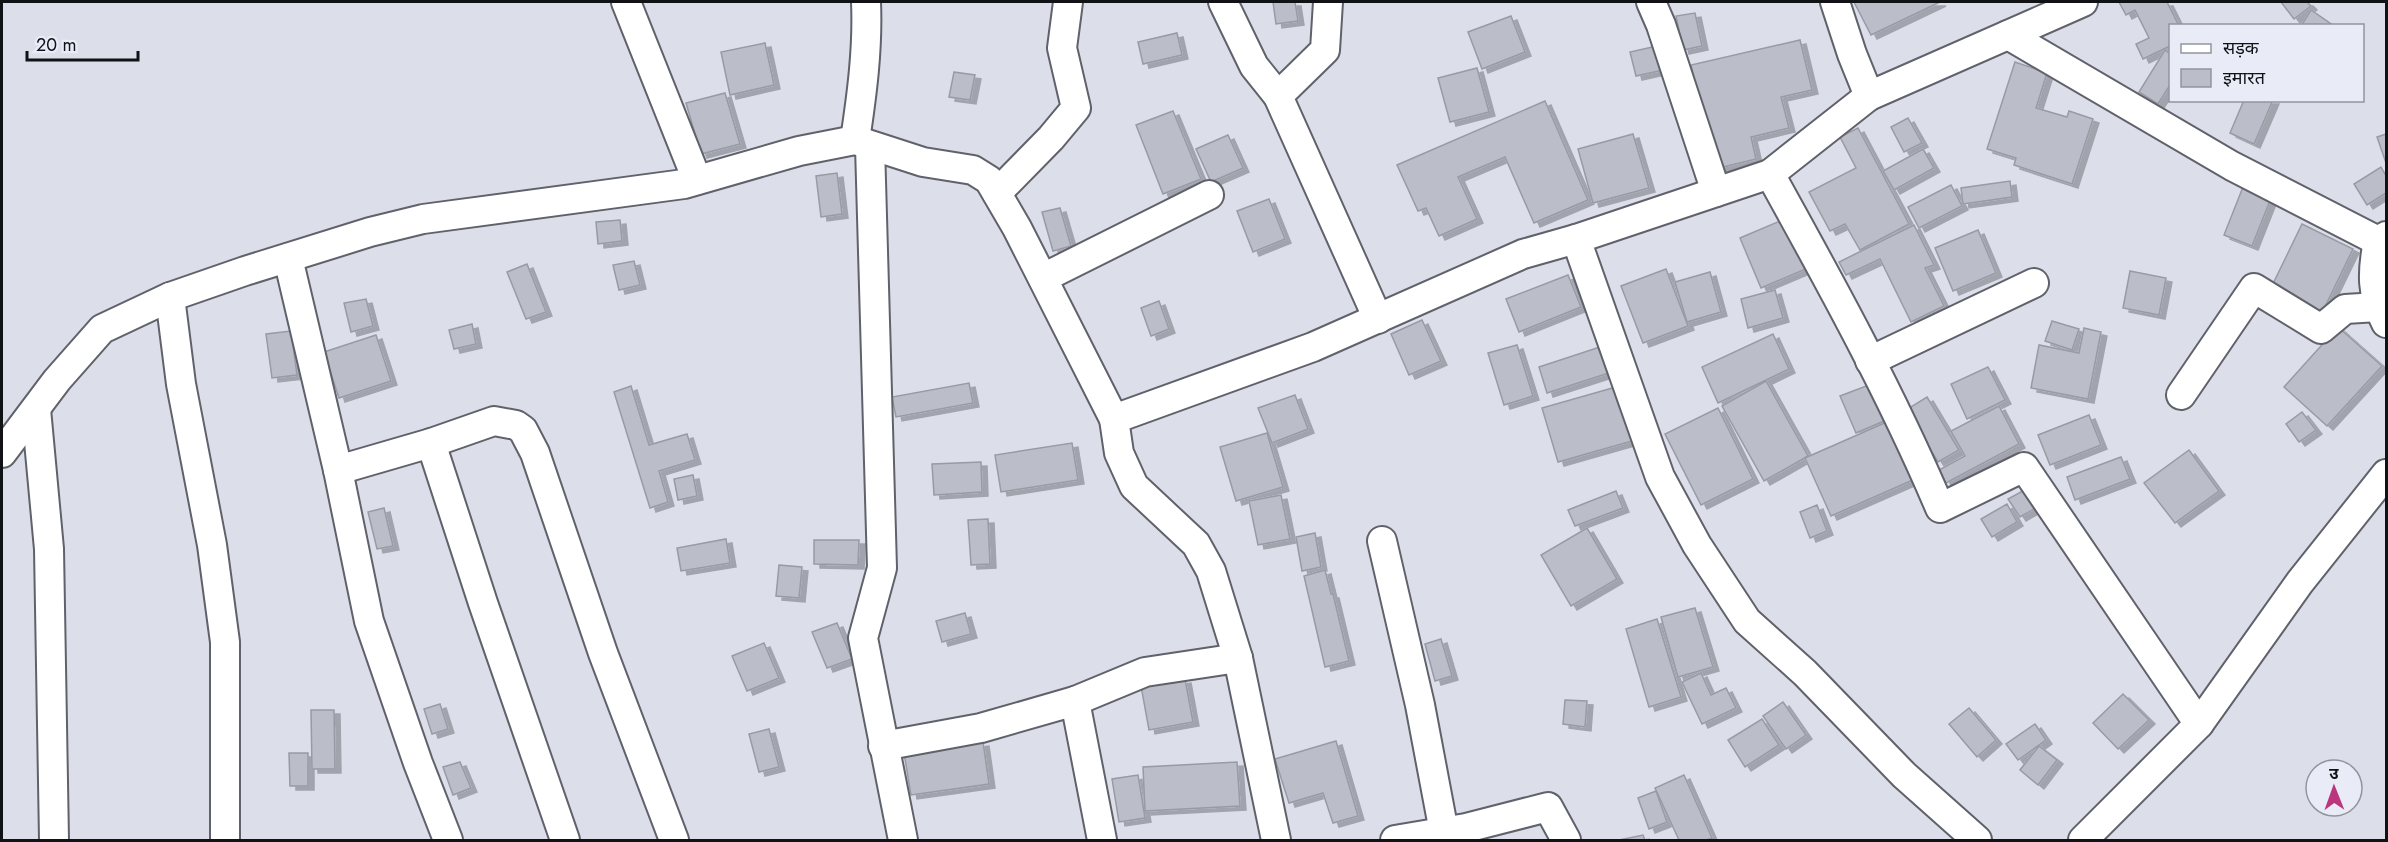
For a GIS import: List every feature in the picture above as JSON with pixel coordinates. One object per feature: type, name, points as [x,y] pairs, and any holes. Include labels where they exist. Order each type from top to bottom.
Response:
[{"type":"street","points":[[626,2],[697,180]]},
{"type":"street","points":[[866,2],[867,31],[862,143],[882,568],[863,638],[903,840]]},
{"type":"street","points":[[997,194],[1051,138],[1076,108],[1062,48],[1068,2]]},
{"type":"street","points":[[1223,2],[1254,66],[1278,96],[1378,319]]},
{"type":"street","points":[[1278,96],[1325,50],[1328,2]]},
{"type":"street","points":[[1651,2],[1661,25],[1716,192]]},
{"type":"street","points":[[1835,2],[1869,96]]},
{"type":"street","points":[[1114,419],[1313,348],[1523,255],[1770,174],[1869,96],[2083,2]]},
{"type":"street","points":[[2008,35],[2232,166],[2382,239],[2373,270],[2382,315],[2345,309],[2320,329],[2254,288],[2181,395]]},
{"type":"street","points":[[2,453],[102,329],[170,297],[370,232],[423,219],[697,180],[799,151],[862,143],[923,162],[974,170],[989,180],[1043,278],[1114,419],[1119,453],[1134,486],[1196,544],[1211,571],[1238,658],[1276,840]]},
{"type":"street","points":[[1770,174],[1830,282],[1915,451],[1940,508],[2024,467],[2199,724]]},
{"type":"street","points":[[1043,278],[1209,195]]},
{"type":"street","points":[[1576,239],[1660,477],[1697,545],[1747,621],[1805,673],[1904,775],[1977,840]]},
{"type":"street","points":[[288,258],[338,470],[369,621],[418,763],[448,840]]},
{"type":"street","points":[[1870,361],[2034,283]]},
{"type":"street","points":[[170,297],[181,384],[212,545],[225,642],[225,840]]},
{"type":"street","points":[[36,409],[49,549],[54,840]]},
{"type":"street","points":[[338,470],[432,443],[494,421],[516,425],[523,430],[536,453],[603,653],[674,840]]},
{"type":"street","points":[[432,443],[483,603],[565,840]]},
{"type":"street","points":[[2083,840],[2199,724],[2300,582],[2386,474]]},
{"type":"street","points":[[1382,541],[1420,705],[1444,832]]},
{"type":"street","points":[[883,746],[981,728],[1075,701],[1145,672],[1238,658]]},
{"type":"street","points":[[1075,701],[1102,840]]},
{"type":"street","points":[[1395,840],[1444,832],[1548,807],[1566,840]]},
{"type":"building","points":[[1273,2],[1295,2],[1298,21],[1276,24]]},
{"type":"building","points":[[1854,2],[1940,2],[1871,35]]},
{"type":"building","points":[[2119,2],[2167,2],[2178,24],[2169,24],[2169,46],[2143,59],[2136,44],[2149,38],[2135,10],[2126,15]]},
{"type":"building","points":[[2281,2],[2307,2],[2311,6],[2294,19]]},
{"type":"building","points":[[2311,10],[2331,24],[2302,24]]},
{"type":"building","points":[[1695,13],[1702,46],[1683,50],[1676,16]]},
{"type":"building","points":[[1511,16],[1525,52],[1482,69],[1468,32]]},
{"type":"building","points":[[1177,33],[1182,55],[1143,64],[1138,42]]},
{"type":"building","points":[[1800,40],[1812,90],[1781,97],[1789,128],[1751,137],[1756,159],[1715,169],[1691,65]]},
{"type":"building","points":[[765,43],[774,85],[730,95],[721,52]]},
{"type":"building","points":[[1666,44],[1672,68],[1636,76],[1630,52]]},
{"type":"building","points":[[2165,50],[2169,53],[2169,87],[2158,104],[2139,92]]},
{"type":"building","points":[[2015,62],[2047,73],[2036,108],[2067,117],[2069,111],[2093,119],[2072,184],[2014,165],[2016,158],[1987,149]]},
{"type":"building","points":[[1477,68],[1489,112],[1450,122],[1438,78]]},
{"type":"building","points":[[954,72],[975,75],[970,100],[949,97]]},
{"type":"building","points":[[725,93],[740,144],[701,154],[686,103]]},
{"type":"building","points":[[1545,101],[1588,200],[1534,223],[1505,157],[1458,177],[1477,219],[1439,236],[1426,208],[1418,211],[1397,165]]},
{"type":"building","points":[[2243,102],[2272,102],[2254,144],[2230,133]]},
{"type":"building","points":[[1173,111],[1201,179],[1163,194],[1136,125]]},
{"type":"building","points":[[1908,118],[1922,143],[1904,152],[1891,127]]},
{"type":"building","points":[[1858,128],[1909,224],[1860,250],[1845,224],[1830,231],[1809,192],[1856,168],[1840,137]]},
{"type":"building","points":[[1633,134],[1649,188],[1593,203],[1578,149]]},
{"type":"building","points":[[2386,134],[2386,163],[2377,137]]},
{"type":"building","points":[[1228,135],[1243,168],[1211,182],[1196,149]]},
{"type":"building","points":[[1923,149],[1934,168],[1894,190],[1883,171]]},
{"type":"building","points":[[2381,167],[2386,176],[2386,193],[2367,205],[2354,184]]},
{"type":"building","points":[[837,173],[842,214],[821,217],[816,176]]},
{"type":"building","points":[[2010,181],[2012,197],[1963,204],[1961,188]]},
{"type":"building","points":[[1951,185],[1962,206],[1919,228],[1908,207]]},
{"type":"building","points":[[2243,187],[2271,198],[2252,246],[2224,235]]},
{"type":"building","points":[[1269,199],[1285,239],[1253,252],[1237,211]]},
{"type":"building","points":[[1060,208],[1071,246],[1053,251],[1042,212]]},
{"type":"building","points":[[1787,218],[1808,268],[1761,288],[1740,238]]},
{"type":"building","points":[[620,220],[622,241],[598,244],[596,222]]},
{"type":"building","points":[[2302,224],[2353,249],[2320,317],[2269,292]]},
{"type":"building","points":[[1914,225],[1934,265],[1925,268],[1944,306],[1911,322],[1880,259],[1846,275],[1839,262]]},
{"type":"building","points":[[1978,230],[1996,273],[1953,291],[1935,248]]},
{"type":"building","points":[[634,261],[640,285],[619,290],[613,265]]},
{"type":"building","points":[[527,264],[546,312],[526,319],[507,272]]},
{"type":"building","points":[[1666,269],[1688,326],[1643,343],[1621,286]]},
{"type":"building","points":[[2130,271],[2166,278],[2159,315],[2123,308]]},
{"type":"building","points":[[1710,272],[1721,312],[1687,322],[1675,282]]},
{"type":"building","points":[[1568,275],[1581,307],[1519,332],[1506,299]]},
{"type":"building","points":[[1775,290],[1783,318],[1748,328],[1741,299]]},
{"type":"building","points":[[366,299],[373,326],[351,332],[344,303]]},
{"type":"building","points":[[1159,301],[1169,329],[1151,336],[1141,308]]},
{"type":"building","points":[[1422,320],[1441,361],[1409,375],[1391,334]]},
{"type":"building","points":[[2052,321],[2079,329],[2072,350],[2045,341]]},
{"type":"building","points":[[472,324],[476,344],[454,349],[449,330]]},
{"type":"building","points":[[2338,327],[2382,366],[2327,426],[2284,387]]},
{"type":"building","points":[[2084,328],[2101,332],[2088,399],[2031,388],[2039,345],[2079,353]]},
{"type":"building","points":[[291,331],[297,375],[272,378],[266,334]]},
{"type":"building","points":[[1773,334],[1789,369],[1718,403],[1702,367]]},
{"type":"building","points":[[376,335],[391,381],[339,398],[324,352]]},
{"type":"building","points":[[1517,345],[1533,396],[1504,405],[1488,353]]},
{"type":"building","points":[[1603,346],[1612,372],[1547,393],[1539,367]]},
{"type":"building","points":[[1988,367],[2005,400],[1967,419],[1951,384]]},
{"type":"building","points":[[1766,381],[1808,456],[1764,481],[1722,406]]},
{"type":"building","points":[[969,383],[973,403],[896,417],[892,397]]},
{"type":"building","points":[[1869,385],[1884,421],[1856,433],[1840,396]]},
{"type":"building","points":[[631,386],[649,445],[687,434],[695,460],[659,471],[668,502],[650,508],[614,392]]},
{"type":"building","points":[[1616,387],[1632,441],[1558,462],[1542,408]]},
{"type":"building","points":[[1295,395],[1308,429],[1272,443],[1258,408]]},
{"type":"building","points":[[1927,397],[1959,450],[1938,462],[1906,410]]},
{"type":"building","points":[[1999,406],[2019,444],[1946,483],[1939,470],[1965,456],[1951,431]]},
{"type":"building","points":[[1718,408],[1753,479],[1701,505],[1665,434]]},
{"type":"building","points":[[2302,412],[2316,430],[2299,442],[2286,424]]},
{"type":"building","points":[[2089,415],[2101,445],[2050,465],[2038,435]]},
{"type":"building","points":[[1889,421],[1915,479],[1831,516],[1805,458]]},
{"type":"building","points":[[1267,433],[1283,487],[1236,501],[1220,447]]},
{"type":"building","points":[[1072,443],[1078,480],[1001,492],[995,455]]},
{"type":"building","points":[[2189,450],[2219,491],[2175,523],[2144,483]]},
{"type":"building","points":[[2121,457],[2130,479],[2075,500],[2067,477]]},
{"type":"building","points":[[981,462],[982,492],[934,495],[932,464]]},
{"type":"building","points":[[693,475],[697,496],[678,500],[674,479]]},
{"type":"building","points":[[2030,487],[2041,505],[2020,517],[2008,499]]},
{"type":"building","points":[[1616,491],[1623,508],[1575,526],[1568,510]]},
{"type":"building","points":[[1281,495],[1290,539],[1258,545],[1249,501]]},
{"type":"building","points":[[2007,504],[2017,522],[1992,537],[1981,519]]},
{"type":"building","points":[[1817,505],[1827,531],[1810,538],[1800,512]]},
{"type":"building","points":[[384,508],[393,546],[377,549],[368,512]]},
{"type":"building","points":[[988,519],[990,564],[971,565],[968,520]]},
{"type":"building","points":[[1587,528],[1617,579],[1571,606],[1541,555]]},
{"type":"building","points":[[1315,533],[1321,567],[1302,571],[1296,537]]},
{"type":"building","points":[[726,539],[730,563],[681,571],[677,548]]},
{"type":"building","points":[[814,540],[859,540],[858,565],[814,564]]},
{"type":"building","points":[[779,565],[802,567],[799,598],[776,596]]},
{"type":"building","points":[[1325,570],[1349,661],[1325,667],[1304,576]]},
{"type":"building","points":[[1695,608],[1713,667],[1678,677],[1661,617]]},
{"type":"building","points":[[965,613],[971,634],[942,642],[936,621]]},
{"type":"building","points":[[1657,619],[1681,697],[1649,707],[1626,629]]},
{"type":"building","points":[[837,623],[852,659],[827,668],[812,632]]},
{"type":"building","points":[[1441,639],[1452,676],[1435,681],[1425,644]]},
{"type":"building","points":[[764,643],[779,678],[747,691],[732,656]]},
{"type":"building","points":[[1701,673],[1711,695],[1726,688],[1736,708],[1702,724],[1682,682]]},
{"type":"building","points":[[1185,679],[1193,722],[1149,730],[1141,686]]},
{"type":"building","points":[[2123,694],[2149,720],[2118,749],[2093,723]]},
{"type":"building","points":[[1565,700],[1587,701],[1585,727],[1563,724]]},
{"type":"building","points":[[1783,702],[1806,735],[1786,749],[1763,716]]},
{"type":"building","points":[[440,704],[448,729],[432,734],[424,709]]},
{"type":"building","points":[[1969,708],[1996,740],[1977,757],[1949,724]]},
{"type":"building","points":[[311,710],[334,710],[335,769],[312,769]]},
{"type":"building","points":[[1762,719],[1779,745],[1745,767],[1728,740]]},
{"type":"building","points":[[2035,724],[2046,740],[2018,760],[2006,744]]},
{"type":"building","points":[[769,729],[779,767],[759,772],[749,734]]},
{"type":"building","points":[[1336,741],[1358,816],[1333,823],[1323,793],[1289,803],[1275,759]]},
{"type":"building","points":[[983,742],[989,784],[911,795],[904,753]]},
{"type":"building","points":[[2039,746],[2057,760],[2038,785],[2020,770]]},
{"type":"building","points":[[289,753],[308,753],[308,786],[290,786]]},
{"type":"building","points":[[460,762],[471,788],[453,795],[443,767]]},
{"type":"building","points":[[1237,762],[1240,806],[1145,811],[1143,767]]},
{"type":"building","points":[[1138,775],[1145,818],[1119,822],[1112,779]]},
{"type":"building","points":[[1684,775],[1712,838],[1679,840],[1655,788]]},
{"type":"building","points":[[1656,791],[1667,822],[1649,829],[1638,798]]},
{"type":"building","points":[[1643,835],[1645,840],[1619,840]]}]
